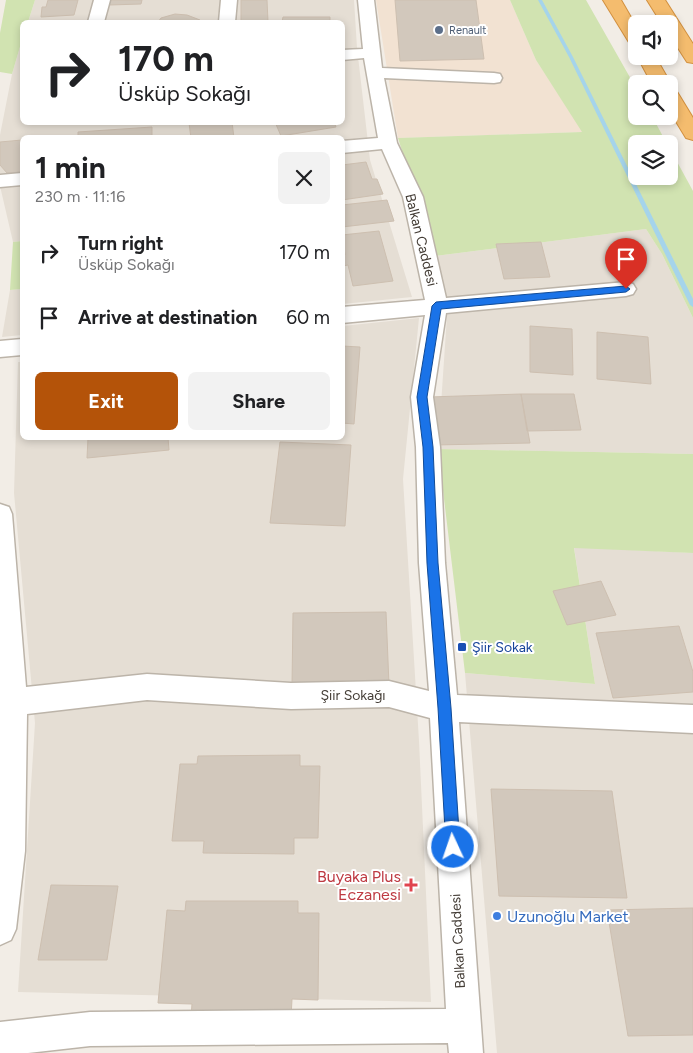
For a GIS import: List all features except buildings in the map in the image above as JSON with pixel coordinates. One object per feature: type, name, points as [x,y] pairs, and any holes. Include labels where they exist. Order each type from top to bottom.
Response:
[{"type":"highway","points":[[612,0],[628,27]]},
{"type":"highway","points":[[656,0],[693,58]]},
{"type":"highway","points":[[678,109],[693,134]]},
{"type":"street","points":[[97,20],[102,0]]},
{"type":"street","points":[[227,20],[228,0]]},
{"type":"street","name":"Balkan Caddesi","points":[[366,0],[373,63],[388,143],[413,197],[436,306],[422,397],[428,447],[432,563],[444,708],[464,1039]]},
{"type":"street","points":[[345,56],[373,63],[494,78]]},
{"type":"street","points":[[345,147],[388,143]]},
{"type":"street","points":[[0,182],[20,179]]},
{"type":"street","points":[[345,315],[626,289]]},
{"type":"street","points":[[0,349],[20,346]]},
{"type":"street","points":[[0,514],[13,702],[10,851],[0,929]]},
{"type":"street","name":"Şiir Sokağı","points":[[13,702],[147,687],[291,696],[389,694],[444,708],[693,719]]},
{"type":"street","points":[[0,1039],[90,1029],[464,1039]]},
{"type":"shaded area","points":[[35,0],[354,0],[357,48],[370,160],[412,297],[345,304],[345,135],[20,135],[20,241],[13,242],[0,186],[0,135],[12,74],[20,47],[20,125],[345,125],[345,20],[29,20]]},
{"type":"shaded area","points":[[376,0],[510,0],[536,60],[583,132],[398,138]]},
{"type":"shaded area","points":[[646,229],[662,254],[693,318],[693,454],[438,449],[447,316],[435,256]]},
{"type":"shaded area","points":[[20,289],[20,335],[2,337],[10,290]]},
{"type":"shaded area","points":[[419,318],[403,479],[419,741],[431,1002],[18,992],[35,723],[14,493],[18,362],[20,362],[20,440],[345,440],[345,326]]},
{"type":"shaded area","points":[[574,547],[693,553],[693,1053],[497,1053],[465,673],[595,684]]},
{"type":"green space","points":[[6,0],[35,0],[29,20],[20,20],[20,47],[12,74],[0,72],[0,33]]},
{"type":"green space","points":[[510,0],[586,0],[629,75],[628,125],[657,125],[662,135],[628,135],[628,185],[678,185],[678,164],[693,191],[693,318],[662,254],[646,229],[435,256],[398,138],[582,132],[536,60]]},
{"type":"green space","points":[[20,241],[20,289],[10,290],[13,242]]},
{"type":"green space","points":[[438,449],[693,454],[693,553],[574,548],[595,684],[465,673]]},
{"type":"waterway","points":[[540,0],[571,57],[693,305]]},
{"type":"place","name":"Renault","points":[[439,30]]},
{"type":"place","name":"Şiir Sokak","points":[[462,647]]},
{"type":"place","name":"Buyaka Plus Eczanesi","points":[[411,885]]},
{"type":"place","name":"Uzunoğlu Market","points":[[497,916]]},
{"type":"route","points":[[453,847],[432,563],[428,447],[422,397],[436,306],[626,289]]}]
